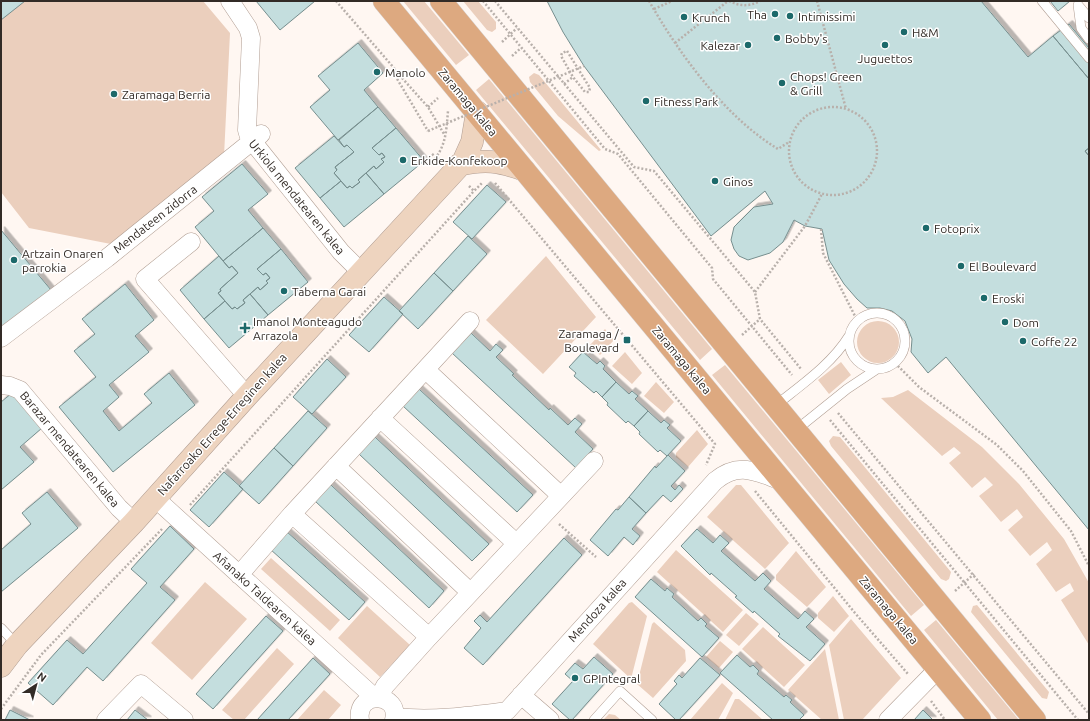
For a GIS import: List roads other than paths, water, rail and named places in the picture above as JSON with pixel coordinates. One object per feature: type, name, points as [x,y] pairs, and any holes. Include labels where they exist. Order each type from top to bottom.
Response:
[{"type":"main road","name":"Zaramaga kalea","points":[[384,1],[980,720]]},
{"type":"main road","points":[[441,1],[1035,720]]},
{"type":"street","name":"Urkiola mendatearen kalea","points":[[230,1],[248,28],[251,38],[247,130],[257,139],[341,252],[362,273]]},
{"type":"street","name":"Nafarroako Errege-Erreginen kalea","points":[[1,666],[17,645],[134,522],[247,396],[463,162],[472,142],[477,112]]},
{"type":"street","name":"Mendateen zidorra","points":[[1,338],[107,258],[257,139]]},
{"type":"street","points":[[456,168],[476,161],[493,161],[524,170]]},
{"type":"street","points":[[191,242],[146,279],[247,396]]},
{"type":"street","points":[[239,575],[292,514],[470,321]]},
{"type":"street","points":[[426,370],[560,495]]},
{"type":"street","name":"Barazar mendatearen kalea","points":[[1,385],[10,386],[20,390],[119,508],[134,522]]},
{"type":"street","points":[[380,418],[516,543]]},
{"type":"street","points":[[360,720],[360,711],[362,706],[370,699],[377,698],[385,686],[470,592],[546,512],[560,495],[594,461]]},
{"type":"street","points":[[336,466],[470,592]]},
{"type":"street","name":"Mendoza kalea","points":[[395,718],[440,720],[507,711],[715,481],[724,473],[736,469],[746,469],[782,481]]},
{"type":"street","name":"Añanako Taldearen kalea","points":[[155,498],[377,698],[391,704],[395,718]]},
{"type":"street","points":[[292,514],[429,637]]},
{"type":"street","points":[[888,720],[938,669]]},
{"type":"street","points":[[106,720],[140,684],[184,720]]},
{"type":"street","points":[[521,695],[550,720]]},
{"type":"lane","points":[[1042,1],[1089,58]]},
{"type":"lane","points":[[1076,3],[1089,18]]},
{"type":"lane","points":[[1076,3],[1081,28],[1089,39]]},
{"type":"lane","points":[[877,369],[863,366],[853,356],[848,343],[852,327],[857,320],[874,312],[896,316],[905,339]]},
{"type":"lane","points":[[795,431],[859,380],[877,369],[895,363],[903,352],[905,339],[910,329]]},
{"type":"lane","points":[[775,406],[809,379],[840,350],[849,336]]},
{"type":"lane","points":[[1,628],[17,645]]},
{"type":"lane","points":[[594,720],[620,691],[652,720]]},
{"type":"place","name":"Tha","points":[[775,14]]},
{"type":"place","name":"Intimissimi","points":[[790,16]]},
{"type":"place","name":"Krunch","points":[[684,17]]},
{"type":"place","name":"H&M","points":[[904,32]]},
{"type":"place","name":"Bobby's","points":[[777,38]]},
{"type":"place","name":"Kalezar","points":[[748,45]]},
{"type":"place","name":"Juguettos","points":[[885,45]]},
{"type":"place","name":"Manolo","points":[[377,72]]},
{"type":"place","name":"Chops! Green & Grill","points":[[782,83]]},
{"type":"place","name":"Zaramaga Berria","points":[[114,94]]},
{"type":"place","name":"Fitness Park","points":[[646,101]]},
{"type":"place","name":"Erkide-Konfekoop","points":[[403,160]]},
{"type":"place","name":"Ginos","points":[[715,181]]},
{"type":"place","name":"Fotoprix","points":[[926,228]]},
{"type":"place","name":"Artzain Onaren parrokia","points":[[14,260]]},
{"type":"place","name":"El Boulevard","points":[[961,266]]},
{"type":"place","name":"Taberna Garai","points":[[284,291]]},
{"type":"place","name":"Eroski","points":[[984,298]]},
{"type":"place","name":"Dom","points":[[1005,322]]},
{"type":"place","name":"Imanol Monteagudo Arrazola","points":[[245,328]]},
{"type":"place","name":"Zaramaga / Boulevard","points":[[627,340]]},
{"type":"place","name":"Coffe 22","points":[[1023,341]]},
{"type":"place","name":"GPIntegral","points":[[575,678]]}]
